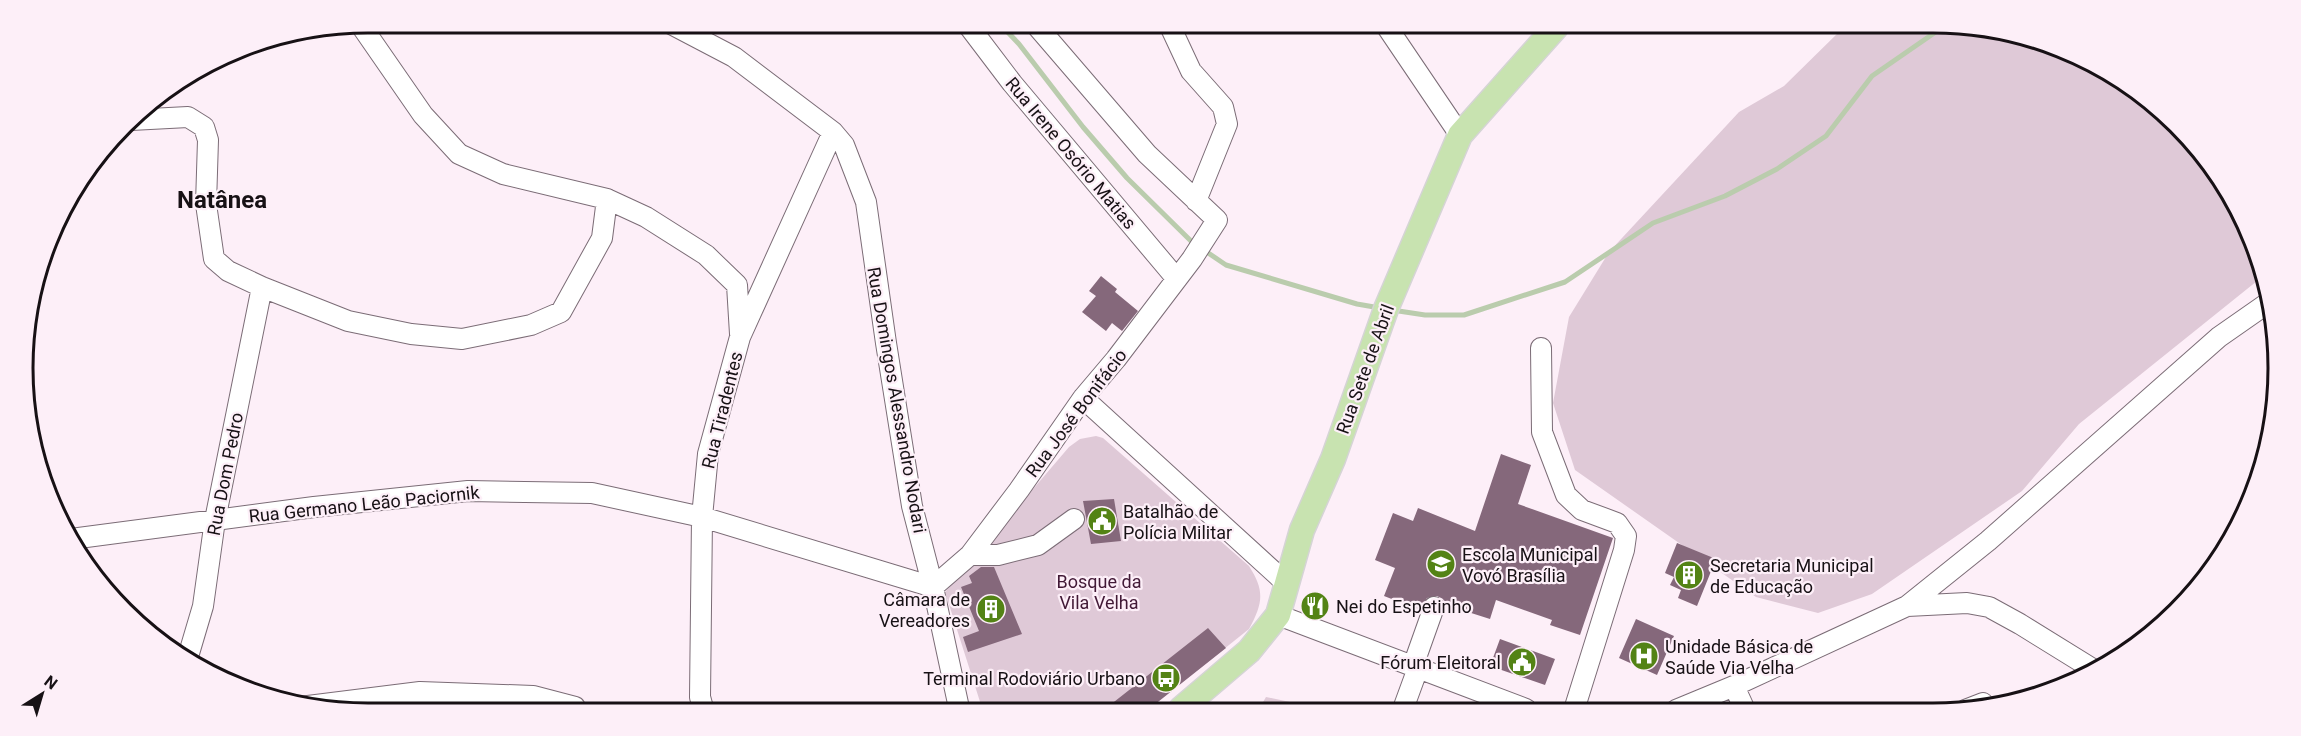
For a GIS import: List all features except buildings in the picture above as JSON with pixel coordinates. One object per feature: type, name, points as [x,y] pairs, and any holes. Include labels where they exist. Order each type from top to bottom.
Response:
[{"type":"main road","name":"Rua Sete de Abril","points":[[1188,703],[1250,651],[1278,615],[1302,530],[1333,459],[1386,309],[1460,135],[1551,33]]},
{"type":"street","points":[[366,33],[423,116],[459,154],[503,174],[607,199],[646,218],[706,255],[737,285],[740,337]]},
{"type":"street","name":"Rua Domingos Alessandro Nodari","points":[[688,33],[734,57],[832,132],[844,145],[866,202],[912,506],[933,587],[958,703]]},
{"type":"street","name":"Rua Irene Osório Matias","points":[[974,33],[1012,83],[1176,278]]},
{"type":"street","points":[[1043,33],[1147,154],[1196,201],[1227,124],[1223,107],[1191,71],[1173,33]]},
{"type":"street","points":[[1391,33],[1460,135]]},
{"type":"street","points":[[143,119],[188,117],[204,127],[208,140],[206,204],[214,259],[228,271],[348,321],[411,334],[462,339],[531,324],[561,312],[602,238],[607,199]]},
{"type":"street","name":"Rua Tiradentes","points":[[702,703],[702,517],[708,454],[740,337],[832,132]]},
{"type":"street","name":"Rua José Bonifácio","points":[[933,587],[970,555],[1083,398],[1116,359],[1192,259],[1217,220],[1196,201]]},
{"type":"street","name":"Rua Dom Pedro","points":[[189,652],[203,606],[215,520],[262,287]]},
{"type":"street","points":[[1693,703],[1907,606],[1988,541],[2219,337],[2262,306]]},
{"type":"street","points":[[1541,348],[1542,432],[1566,495],[1582,510],[1617,523],[1626,536],[1624,550],[1576,703]]},
{"type":"street","points":[[1083,398],[1286,583]]},
{"type":"street","name":"Rua Germano Leão Paciornik","points":[[79,538],[468,491],[592,493],[702,517],[933,587]]},
{"type":"street","points":[[970,555],[998,555],[1038,545],[1074,519]]},
{"type":"street","points":[[1907,606],[1967,603],[1989,607],[2086,665]]},
{"type":"street","points":[[1405,703],[1434,607]]},
{"type":"street","points":[[1278,615],[1416,667],[1499,703]]},
{"type":"street","points":[[1734,686],[1742,703]]},
{"type":"street","points":[[339,701],[420,692],[533,696],[560,703]]},
{"type":"green space","points":[[1838,33],[1933,33],[1977,36],[2020,44],[2061,59],[2119,89],[2154,116],[2185,147],[2212,182],[2223,201],[2242,240],[2257,281],[2079,424],[2022,491],[1872,594],[1818,613],[1756,597],[1575,470],[1553,403],[1569,317],[1609,252],[1739,112],[1784,86]]},
{"type":"green space","name":"Bosque da Vila Velha","points":[[1096,436],[1103,438],[1249,566],[1260,590],[1257,612],[1249,629],[1156,703],[980,703],[945,592],[1069,447],[1080,439]]},
{"type":"green space","points":[[1266,697],[1294,703],[1262,703]]},
{"type":"waterway","points":[[1009,33],[1083,127],[1127,178],[1192,242],[1226,265],[1357,304],[1380,308]]},
{"type":"waterway","points":[[1392,310],[1425,315],[1464,315],[1565,282],[1653,223],[1725,196],[1777,169],[1826,136],[1872,76],[1934,33]]},
{"type":"place","name":"Batalhão de Polícia Militar","points":[[1102,521]]},
{"type":"place","name":"Escola Municipal Vovó Brasília","points":[[1441,564]]},
{"type":"place","name":"Secretaria Municipal de Educação","points":[[1689,575]]},
{"type":"place","name":"Nei do Espetinho","points":[[1315,606]]},
{"type":"place","name":"Câmara de Vereadores","points":[[991,609]]},
{"type":"place","name":"Unidade Básica de Saúde Via Velha","points":[[1644,656]]},
{"type":"place","name":"Fórum Eleitoral","points":[[1522,662]]},
{"type":"place","name":"Terminal Rodoviário Urbano","points":[[1166,678]]},
{"type":"district","name":"Natânea","points":[[222,200]]}]
